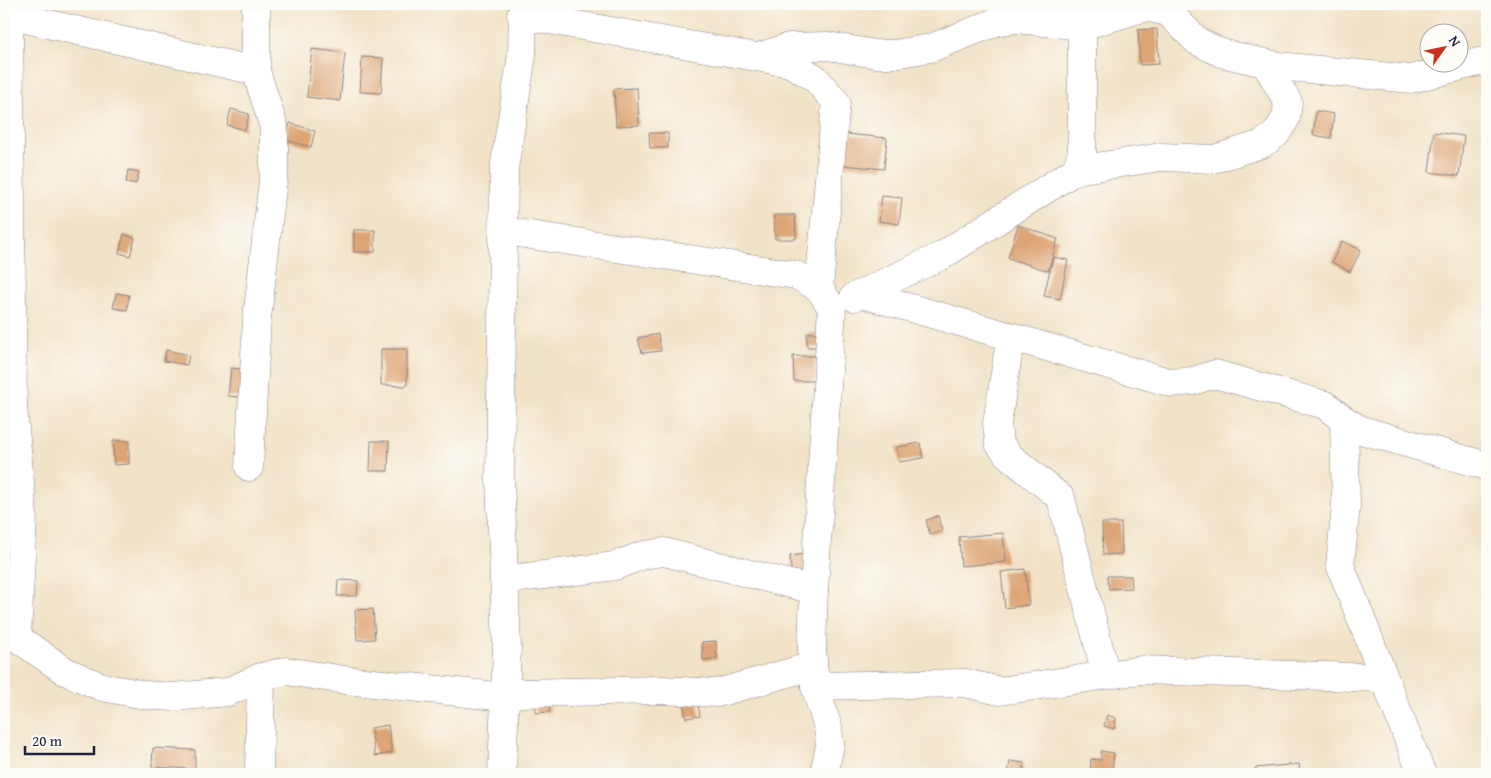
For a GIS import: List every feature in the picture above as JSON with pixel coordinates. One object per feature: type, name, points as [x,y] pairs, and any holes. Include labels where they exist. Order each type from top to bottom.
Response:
[{"type":"street","points":[[249,467],[257,318],[274,172],[274,128],[256,71],[256,4]]},
{"type":"street","points":[[758,57],[789,47],[827,46],[876,54],[894,54],[931,48],[996,22],[1146,7],[1168,12],[1196,41],[1221,53],[1265,63],[1411,79],[1487,60]]},
{"type":"street","points":[[502,774],[507,647],[500,479],[504,169],[522,54],[522,9],[790,63],[815,78],[836,102],[814,590],[814,676],[828,728],[830,745],[824,774]]},
{"type":"street","points":[[256,71],[8,11],[13,407],[23,515],[10,633],[65,671],[102,687],[145,695],[173,697],[228,692],[261,677],[286,671],[345,680],[505,698],[520,693],[662,690],[717,693],[814,676],[965,683],[1000,691],[1141,670],[1384,678]]},
{"type":"street","points":[[1076,170],[1082,152],[1081,15]]},
{"type":"street","points":[[504,231],[796,275],[826,298],[862,294],[943,255],[1076,170],[1161,156],[1214,159],[1262,144],[1276,134],[1286,118],[1288,102],[1265,63]]},
{"type":"street","points":[[862,294],[1172,383],[1193,381],[1215,374],[1325,405],[1344,420],[1362,430],[1487,466]]},
{"type":"street","points":[[1011,336],[997,423],[999,443],[1008,455],[1061,498],[1106,675]]},
{"type":"street","points":[[1344,420],[1346,506],[1340,565],[1422,774]]},
{"type":"street","points":[[504,580],[615,566],[643,556],[664,552],[814,590]]},
{"type":"street","points":[[259,774],[261,677]]},
{"type":"building","points":[[828,4],[863,4],[863,5],[830,10]]},
{"type":"building","points":[[1157,29],[1159,64],[1140,65],[1138,30]]},
{"type":"building","points":[[312,49],[345,53],[340,101],[307,97]]},
{"type":"building","points":[[362,57],[383,58],[381,93],[360,92]]},
{"type":"building","points":[[637,88],[639,125],[616,126],[614,89]]},
{"type":"building","points":[[231,109],[249,114],[245,130],[227,125]]},
{"type":"building","points":[[1316,111],[1334,114],[1331,138],[1313,135]]},
{"type":"building","points":[[290,123],[315,131],[311,147],[285,140]]},
{"type":"building","points":[[1434,132],[1464,136],[1459,176],[1429,172]]},
{"type":"building","points":[[649,133],[668,133],[668,148],[650,148]]},
{"type":"building","points":[[846,134],[887,138],[884,169],[843,165]]},
{"type":"building","points":[[128,170],[139,172],[136,184],[126,182]]},
{"type":"building","points":[[882,196],[902,198],[899,224],[879,221]]},
{"type":"building","points":[[774,215],[795,215],[796,239],[775,239]]},
{"type":"building","points":[[1018,225],[1058,239],[1048,271],[1008,258]]},
{"type":"building","points":[[354,230],[375,230],[375,252],[354,252]]},
{"type":"building","points":[[124,234],[135,238],[130,256],[119,253]]},
{"type":"building","points":[[1342,241],[1361,250],[1350,272],[1332,262]]},
{"type":"building","points":[[1053,257],[1068,260],[1060,299],[1044,296]]},
{"type":"building","points":[[116,293],[129,295],[127,310],[113,308]]},
{"type":"building","points":[[807,333],[820,333],[820,347],[807,347]]},
{"type":"building","points":[[658,334],[661,351],[642,353],[638,338]]},
{"type":"building","points":[[381,349],[407,349],[407,386],[381,385]]},
{"type":"building","points":[[166,350],[189,355],[187,365],[164,361]]},
{"type":"building","points":[[793,356],[815,356],[815,381],[794,381]]},
{"type":"building","points":[[231,368],[251,370],[249,398],[228,396]]},
{"type":"building","points":[[113,441],[129,441],[129,464],[114,465]]},
{"type":"building","points":[[371,441],[389,441],[388,471],[370,471]]},
{"type":"building","points":[[920,443],[923,458],[899,462],[897,447]]},
{"type":"building","points":[[938,516],[942,531],[930,535],[926,520]]},
{"type":"building","points":[[1102,523],[1121,523],[1122,554],[1103,555]]},
{"type":"building","points":[[1003,533],[1006,562],[961,566],[959,537]]},
{"type":"building","points":[[805,554],[808,580],[792,581],[790,556]]},
{"type":"building","points":[[1025,569],[1029,605],[1005,608],[1001,572]]},
{"type":"building","points":[[1107,576],[1131,576],[1132,588],[1109,589]]},
{"type":"building","points":[[338,580],[358,581],[357,596],[337,596]]},
{"type":"building","points":[[373,609],[375,639],[357,640],[355,610]]},
{"type":"building","points":[[716,641],[717,659],[703,660],[702,642]]},
{"type":"building","points":[[549,697],[550,712],[536,713],[535,698]]},
{"type":"building","points":[[697,699],[700,716],[686,718],[683,701]]},
{"type":"building","points":[[1107,715],[1116,718],[1114,729],[1104,726]]},
{"type":"building","points":[[388,725],[392,753],[375,756],[371,728]]},
{"type":"building","points":[[153,748],[195,750],[195,769],[152,767]]},
{"type":"building","points":[[1101,751],[1114,753],[1112,774],[1090,774],[1091,759],[1101,760]]},
{"type":"building","points":[[1010,761],[1024,763],[1023,774],[1008,774]]},
{"type":"building","points":[[1299,764],[1300,774],[1255,774],[1255,768]]}]
